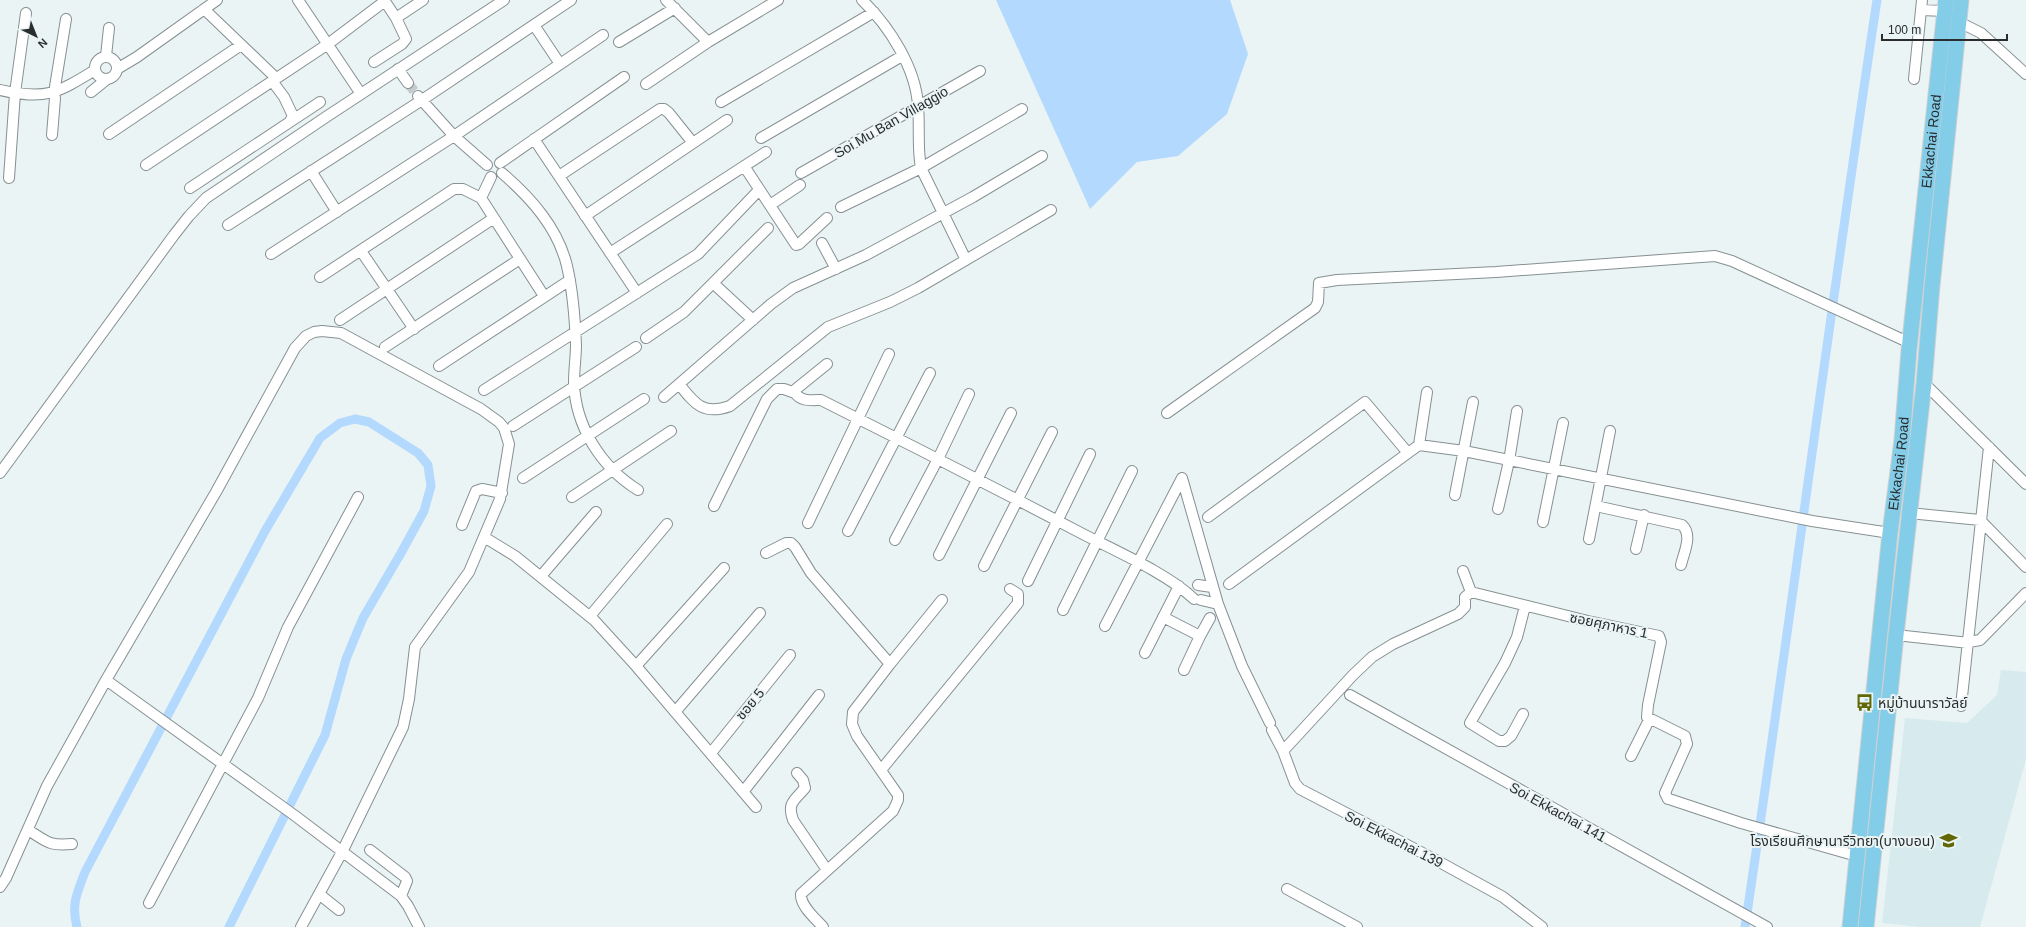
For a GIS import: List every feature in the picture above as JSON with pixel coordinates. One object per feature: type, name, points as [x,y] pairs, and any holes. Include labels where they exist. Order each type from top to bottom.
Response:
[{"type":"main road","name":"Ekkachai Road","points":[[1866,927],[1924,383],[1932,286],[1962,0]]},
{"type":"main road","name":"Ekkachai Road","points":[[1850,927],[1890,533],[1902,440],[1910,343],[1945,5]]},
{"type":"main road","points":[[1907,374],[1924,383]]},
{"type":"street","points":[[299,0],[360,94]]},
{"type":"street","points":[[146,165],[328,44],[385,0],[406,39],[402,44],[374,62]]},
{"type":"street","points":[[396,18],[423,0]]},
{"type":"street","points":[[0,473],[188,216],[206,198],[360,94],[504,0]]},
{"type":"street","points":[[228,225],[571,0]]},
{"type":"street","points":[[646,84],[708,42],[778,0]]},
{"type":"street","points":[[862,0],[891,33],[913,80],[918,106],[919,155],[921,168],[966,260]]},
{"type":"street","points":[[619,42],[671,2],[708,42]]},
{"type":"street","points":[[117,69],[137,57],[209,4],[242,45],[274,80],[290,107],[293,116],[290,121]]},
{"type":"street","points":[[1914,79],[1922,5],[1945,5]]},
{"type":"street","points":[[721,102],[874,12]]},
{"type":"street","points":[[9,178],[15,93],[26,13]]},
{"type":"street","points":[[52,135],[55,98],[54,93],[66,19]]},
{"type":"street","points":[[1959,22],[1981,33],[2026,74]]},
{"type":"street","points":[[534,24],[560,64]]},
{"type":"street","points":[[106,56],[109,28]]},
{"type":"street","points":[[271,254],[454,136],[603,34]]},
{"type":"street","points":[[109,134],[242,45]]},
{"type":"street","points":[[91,92],[107,79],[115,75],[117,69],[113,59],[106,56],[98,60],[95,70],[98,76],[107,79]]},
{"type":"street","points":[[761,138],[902,56]]},
{"type":"street","points":[[398,69],[408,83]]},
{"type":"street","points":[[0,90],[15,93],[49,95],[95,70]]},
{"type":"street","name":"Soi Mu Ban Villaggio","points":[[801,173],[980,71]]},
{"type":"street","points":[[487,164],[486,173],[491,177],[498,176],[501,168],[534,140],[624,77]]},
{"type":"street","points":[[420,98],[454,136],[487,164]]},
{"type":"street","points":[[190,188],[320,102]]},
{"type":"street","points":[[558,176],[660,109],[664,109],[669,113],[693,143]]},
{"type":"street","points":[[841,208],[921,168],[1022,109]]},
{"type":"street","points":[[585,216],[727,120]]},
{"type":"street","points":[[534,140],[637,293]]},
{"type":"street","points":[[610,253],[766,152]]},
{"type":"street","points":[[664,397],[753,320],[793,288],[866,256],[1042,156]]},
{"type":"street","points":[[487,164],[494,160],[532,202],[552,230],[567,265],[574,301],[575,388],[578,410],[588,435],[612,471],[638,490]]},
{"type":"street","points":[[744,166],[796,245],[827,218]]},
{"type":"street","points":[[311,171],[337,212]]},
{"type":"street","points":[[481,198],[491,177]]},
{"type":"street","points":[[770,205],[800,185]]},
{"type":"street","points":[[320,277],[454,189],[463,189],[481,198],[544,296]]},
{"type":"street","points":[[484,390],[698,254],[759,190]]},
{"type":"street","points":[[679,384],[694,403],[700,408],[722,408],[730,406],[822,331],[890,302],[966,260],[1051,210]]},
{"type":"street","points":[[340,320],[494,218]]},
{"type":"street","points":[[646,338],[676,319],[768,228]]},
{"type":"street","points":[[822,242],[836,269]]},
{"type":"street","points":[[361,251],[414,329]]},
{"type":"street","points":[[1167,413],[1315,308],[1318,302],[1319,283],[1337,280],[1509,271],[1709,255],[1732,261],[1910,343]]},
{"type":"street","points":[[385,348],[520,259]]},
{"type":"street","points":[[439,366],[570,280]]},
{"type":"street","points":[[713,283],[753,320]]},
{"type":"street","points":[[0,887],[6,878],[47,786],[106,680],[204,512],[295,348],[306,336],[322,330],[341,333],[481,409],[499,422],[504,428],[509,444],[502,493],[469,572],[415,647],[409,699],[403,727],[342,852],[301,927]]},
{"type":"street","points":[[513,426],[575,388],[636,347]]},
{"type":"street","points":[[808,523],[889,354]]},
{"type":"street","points":[[795,393],[796,389],[802,383],[827,364]]},
{"type":"street","points":[[848,531],[930,373]]},
{"type":"street","points":[[1924,383],[2026,484]]},
{"type":"street","points":[[714,506],[767,399],[777,389],[784,389],[795,393],[798,398],[804,400],[821,400],[1138,563],[1187,586],[1212,587]]},
{"type":"street","points":[[1419,445],[1427,392]]},
{"type":"street","points":[[895,540],[938,459],[969,394]]},
{"type":"street","points":[[523,478],[644,398]]},
{"type":"street","points":[[1208,517],[1365,402],[1408,453]]},
{"type":"street","points":[[1455,495],[1473,402]]},
{"type":"street","points":[[1498,509],[1509,461],[1517,411]]},
{"type":"street","points":[[939,555],[1011,413]]},
{"type":"street","points":[[1543,522],[1563,422]]},
{"type":"street","points":[[572,497],[671,431]]},
{"type":"street","points":[[1589,539],[1610,431]]},
{"type":"street","points":[[984,566],[1052,432]]},
{"type":"street","points":[[1229,584],[1419,445],[1464,451],[1812,521],[1890,533]]},
{"type":"street","points":[[1961,706],[1989,447]]},
{"type":"street","points":[[1028,581],[1090,454]]},
{"type":"street","points":[[1063,610],[1132,471]]},
{"type":"street","name":"Soi Ekkachai 139","points":[[1138,563],[1182,478],[1218,604],[1242,666],[1283,751],[1295,783],[1303,791],[1434,859],[1497,894],[1542,927]]},
{"type":"street","points":[[462,525],[476,491],[482,489],[502,493]]},
{"type":"street","points":[[149,903],[258,698],[288,627],[358,497]]},
{"type":"street","points":[[1596,506],[1644,515],[1682,526],[1687,530],[1688,536],[1681,565]]},
{"type":"street","points":[[541,576],[596,512]]},
{"type":"street","points":[[1909,513],[1980,520],[2026,567]]},
{"type":"street","points":[[1636,549],[1644,515]]},
{"type":"street","points":[[590,616],[667,524]]},
{"type":"street","points":[[484,537],[515,556],[590,616],[636,666],[756,807]]},
{"type":"street","points":[[766,553],[786,543],[790,543],[795,547],[811,573],[890,664]]},
{"type":"street","points":[[1105,626],[1138,563]]},
{"type":"street","points":[[636,666],[724,568]]},
{"type":"street","points":[[1283,751],[1372,657],[1394,644],[1458,614],[1464,608],[1465,597],[1471,592],[1463,571]]},
{"type":"street","points":[[1187,586],[1197,600],[1218,604]]},
{"type":"street","points":[[1145,653],[1164,617],[1187,586]]},
{"type":"street","points":[[881,770],[1018,603],[1018,594],[1010,588]]},
{"type":"street","name":"ซอยศุภาหาร 1","points":[[1471,592],[1525,606],[1659,636],[1661,642],[1646,714],[1649,720]]},
{"type":"street","points":[[1896,635],[1969,643],[1980,640],[2026,593]]},
{"type":"street","points":[[823,927],[800,899],[801,894],[896,806],[898,795],[857,736],[852,724],[854,712],[890,664],[942,600]]},
{"type":"street","points":[[1523,714],[1511,736],[1505,741],[1499,740],[1470,723],[1502,668],[1517,637],[1525,606]]},
{"type":"street","points":[[675,712],[760,613]]},
{"type":"street","points":[[1164,617],[1200,636]]},
{"type":"street","points":[[1184,670],[1210,618]]},
{"type":"street","name":"ซอย 5","points":[[711,753],[790,655]]},
{"type":"street","points":[[106,680],[272,799],[401,896],[419,927]]},
{"type":"street","points":[[743,792],[819,695]]},
{"type":"street","name":"Soi Ekkachai 141","points":[[1350,695],[1767,927]]},
{"type":"street","points":[[1631,756],[1649,720],[1685,736],[1687,739],[1687,744],[1665,793],[1666,796],[1672,800],[1741,823],[1762,827],[1857,856]]},
{"type":"street","points":[[797,773],[803,780],[804,788],[790,807],[792,820],[826,870]]},
{"type":"street","points":[[28,830],[58,846],[72,844]]},
{"type":"street","points":[[370,850],[405,877],[407,880],[401,896]]},
{"type":"street","points":[[1287,889],[1357,927]]},
{"type":"street","points":[[319,894],[339,910]]},
{"type":"shaded area","name":"โรงเรียนศึกษานารีวิทยา(บางบอน)","points":[[2001,670],[2026,672],[2026,759],[1980,927],[1919,927],[1882,923],[1905,718],[1967,723],[1997,695]]},
{"type":"water","points":[[996,0],[1230,0],[1248,54],[1227,114],[1178,156],[1137,162],[1090,209]]},
{"type":"waterway","points":[[1745,927],[1877,0]]},
{"type":"waterway","points":[[77,927],[75,919],[75,905],[77,893],[85,872],[265,531],[320,438],[340,423],[355,419],[369,422],[418,453],[428,465],[431,486],[424,511],[363,618],[346,659],[325,735],[229,927]]},
{"type":"tunnel","points":[[408,83],[418,96]]},
{"type":"place","name":"หมู่บ้านนาราวัลย์","points":[[1865,703]]},
{"type":"place","name":"โรงเรียนศึกษานารีวิทยา(บางบอน)","points":[[1948,841]]}]
